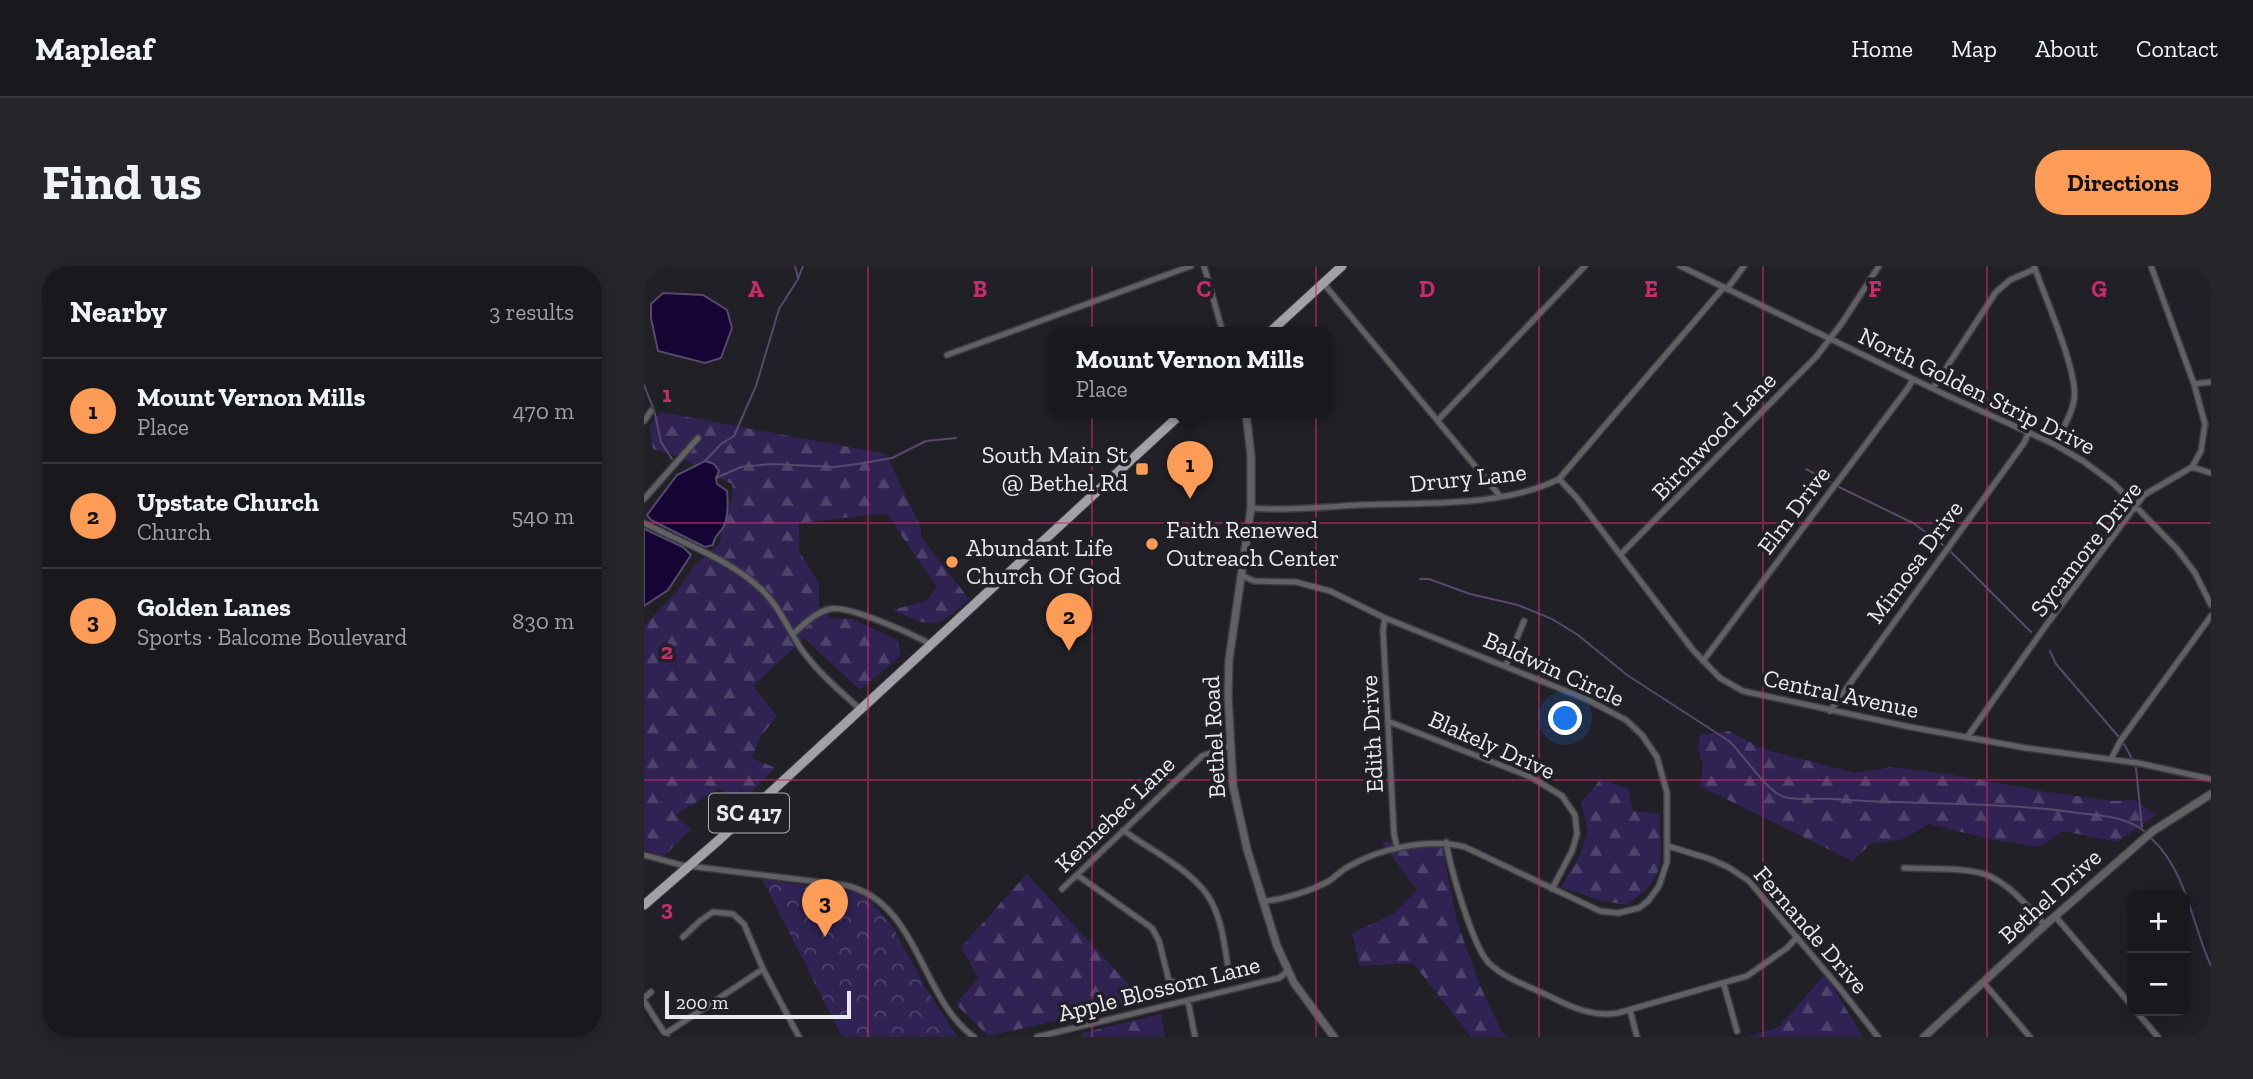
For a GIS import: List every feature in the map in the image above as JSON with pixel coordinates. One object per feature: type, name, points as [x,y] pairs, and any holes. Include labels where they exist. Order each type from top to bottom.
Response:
[{"type":"main road","points":[[1276,327],[1342,266]]},
{"type":"main road","name":"SC 417","points":[[644,905],[690,866],[1177,418]]},
{"type":"street","points":[[947,355],[1191,266]]},
{"type":"street","points":[[1204,266],[1221,327]]},
{"type":"street","points":[[1438,420],[1585,266]]},
{"type":"street","name":"North Golden Strip Drive","points":[[1680,266],[2028,434],[2054,444],[2098,471],[2136,506],[2188,562],[2211,604]]},
{"type":"street","name":"Drury Lane","points":[[1251,508],[1423,502],[1500,496],[1525,493],[1559,479],[1744,266]]},
{"type":"street","name":"Birchwood Lane","points":[[1621,554],[1704,472],[1830,339],[1879,266]]},
{"type":"street","points":[[2151,266],[2194,384],[2203,418],[2205,433],[2202,451],[2192,467],[2211,473]]},
{"type":"street","points":[[1933,388],[1996,292],[2010,280],[2034,267],[2075,387],[2072,409],[2054,444]]},
{"type":"street","points":[[1324,284],[1500,496]]},
{"type":"street","name":"Elm Drive","points":[[1703,661],[1913,379]]},
{"type":"street","points":[[2194,384],[2211,382]]},
{"type":"street","points":[[644,421],[651,411]]},
{"type":"street","name":"Bethel Road","points":[[1247,418],[1251,456],[1251,508],[1229,660],[1230,746],[1238,813],[1262,901],[1288,971],[1334,1037]]},
{"type":"street","name":"Mimosa Drive","points":[[1830,711],[2028,434]]},
{"type":"street","points":[[644,499],[698,438]]},
{"type":"street","name":"Sycamore Drive","points":[[1968,736],[2144,495],[2192,467]]},
{"type":"street","name":"Central Avenue","points":[[1559,479],[1577,498],[1703,661],[1720,678],[1743,691],[1830,711],[2026,748],[2111,760],[2211,779]]},
{"type":"street","points":[[644,523],[748,578],[777,607],[814,664],[860,709]]},
{"type":"street","name":"Baldwin Circle","points":[[1243,576],[1254,581],[1296,582],[1330,591],[1385,618],[1506,665],[1608,709],[1626,720],[1642,735],[1657,757],[1665,780],[1669,811],[1666,867],[1659,886],[1645,904],[1631,911],[1600,911],[1465,846],[1446,842],[1397,848],[1355,864],[1321,885],[1273,901],[1262,901]]},
{"type":"street","points":[[793,634],[822,612],[840,609],[930,644]]},
{"type":"street","points":[[2111,760],[2121,740],[2211,616]]},
{"type":"street","name":"Edith Drive","points":[[1385,618],[1383,630],[1397,848]]},
{"type":"street","points":[[1506,665],[1524,621]]},
{"type":"street","name":"Blakely Drive","points":[[1390,722],[1531,776],[1563,796],[1575,815],[1577,834],[1552,889]]},
{"type":"street","name":"Kennebec Lane","points":[[1062,889],[1202,756],[1230,746]]},
{"type":"street","name":"Bethel Drive","points":[[1924,1037],[2045,925],[2153,831],[2211,794]]},
{"type":"street","points":[[1123,830],[1184,872],[1208,896],[1217,914],[1229,973]]},
{"type":"street","points":[[1446,842],[1450,863],[1474,937],[1490,965],[1581,1011],[1605,1014],[1630,1010],[1724,985],[1754,972],[1787,948],[1797,937]]},
{"type":"street","name":"Fernande Drive","points":[[1668,846],[1710,859],[1740,874],[1758,890],[1878,1037]]},
{"type":"street","points":[[644,855],[690,866],[844,886],[869,895],[885,908],[901,928],[952,1017],[974,1037]]},
{"type":"street","points":[[1904,868],[1985,875],[2012,892],[2045,925]]},
{"type":"street","points":[[1077,875],[1149,924],[1157,936],[1169,981],[1184,983]]},
{"type":"street","points":[[682,937],[713,912],[733,914],[744,924],[762,969],[799,1037]]},
{"type":"street","points":[[2056,916],[2127,1000]]},
{"type":"street","points":[[651,992],[644,999],[666,1036],[762,969]]},
{"type":"street","name":"Apple Blossom Lane","points":[[1037,1037],[1279,978],[1288,971]]},
{"type":"street","points":[[1983,982],[2030,1037]]},
{"type":"street","points":[[1724,985],[1737,1031]]},
{"type":"street","points":[[1188,1001],[1195,1037]]},
{"type":"street","points":[[1630,1010],[1637,1037]]},
{"type":"street","points":[[2140,1016],[2158,1037]]},
{"type":"green space","points":[[661,412],[886,454],[921,528],[921,537],[969,599],[949,617],[934,623],[926,623],[892,610],[926,601],[937,587],[886,513],[799,523],[799,551],[819,584],[819,607],[831,618],[852,619],[898,640],[900,656],[860,690],[804,638],[753,686],[777,716],[761,736],[752,758],[775,768],[740,804],[720,788],[675,815],[691,829],[664,856],[644,850],[644,626],[678,590],[693,567],[719,544],[733,495],[732,484],[676,456],[653,449],[649,426]]},
{"type":"green space","points":[[1729,731],[1763,749],[1855,773],[1892,767],[2112,801],[2134,800],[2156,815],[2117,842],[2063,831],[2040,847],[1994,840],[1929,824],[1903,839],[1871,844],[1852,861],[1700,786],[1703,764],[1698,749],[1700,735]]},
{"type":"green space","points":[[1600,780],[1628,788],[1633,811],[1660,814],[1661,856],[1656,875],[1650,885],[1626,905],[1595,899],[1561,887],[1580,855],[1588,831],[1581,803]]},
{"type":"green space","points":[[1381,841],[1442,847],[1457,922],[1481,988],[1507,1037],[1471,1037],[1413,963],[1360,966],[1352,933],[1393,914],[1417,890]]},
{"type":"green space","points":[[1027,874],[1141,998],[1107,1009],[988,1036],[956,1004],[978,978],[961,947]]},
{"type":"green space","points":[[762,879],[864,894],[893,927],[925,987],[958,1037],[842,1037]]},
{"type":"green space","points":[[1825,974],[1863,1037],[1747,1037],[1779,1027]]},
{"type":"green space","points":[[1161,1014],[1165,1037],[1081,1037],[1082,1033]]},
{"type":"shaded area","points":[[663,293],[703,295],[727,310],[732,328],[721,358],[705,363],[658,351],[651,304]]},
{"type":"shaded area","points":[[705,461],[714,464],[719,471],[717,484],[727,491],[728,504],[724,526],[713,545],[705,547],[651,520],[647,515],[677,475]]},
{"type":"shaded area","points":[[644,529],[683,547],[691,555],[668,590],[644,606]]},
{"type":"waterway","points":[[795,266],[798,278]]},
{"type":"waterway","points":[[705,461],[721,444],[734,436],[756,386],[779,309],[803,266]]},
{"type":"waterway","points":[[644,385],[654,410],[661,442],[672,459]]},
{"type":"waterway","points":[[716,478],[741,467],[771,464],[835,467],[858,464],[892,458],[926,441],[956,438]]},
{"type":"waterway","points":[[1806,469],[1830,482]]},
{"type":"waterway","points":[[1839,487],[1913,523],[1943,545]]},
{"type":"waterway","points":[[1951,552],[2031,632]]},
{"type":"waterway","points":[[1420,579],[1429,579],[1470,594],[1518,605],[1552,619],[1578,635],[1627,675],[1729,741],[1763,781],[1784,797],[2048,809],[2112,818],[2129,822],[2144,831]]},
{"type":"waterway","points":[[2050,651],[2056,664],[2118,736]]},
{"type":"waterway","points":[[2124,744],[2131,757]]},
{"type":"waterway","points":[[2136,768],[2142,827]]},
{"type":"waterway","points":[[2152,839],[2164,852],[2181,883],[2211,966]]},
{"type":"place","name":"South Main St @ Bethel Rd","points":[[1142,469]]},
{"type":"place","name":"Mount Vernon Mills","points":[[1190,499]]},
{"type":"place","name":"Faith Renewed Outreach Center","points":[[1152,544]]},
{"type":"place","name":"Abundant Life Church Of God","points":[[952,562]]},
{"type":"place","name":"Upstate Church","points":[[1069,651]]},
{"type":"place","name":"Golden Lanes","points":[[825,937]]}]
